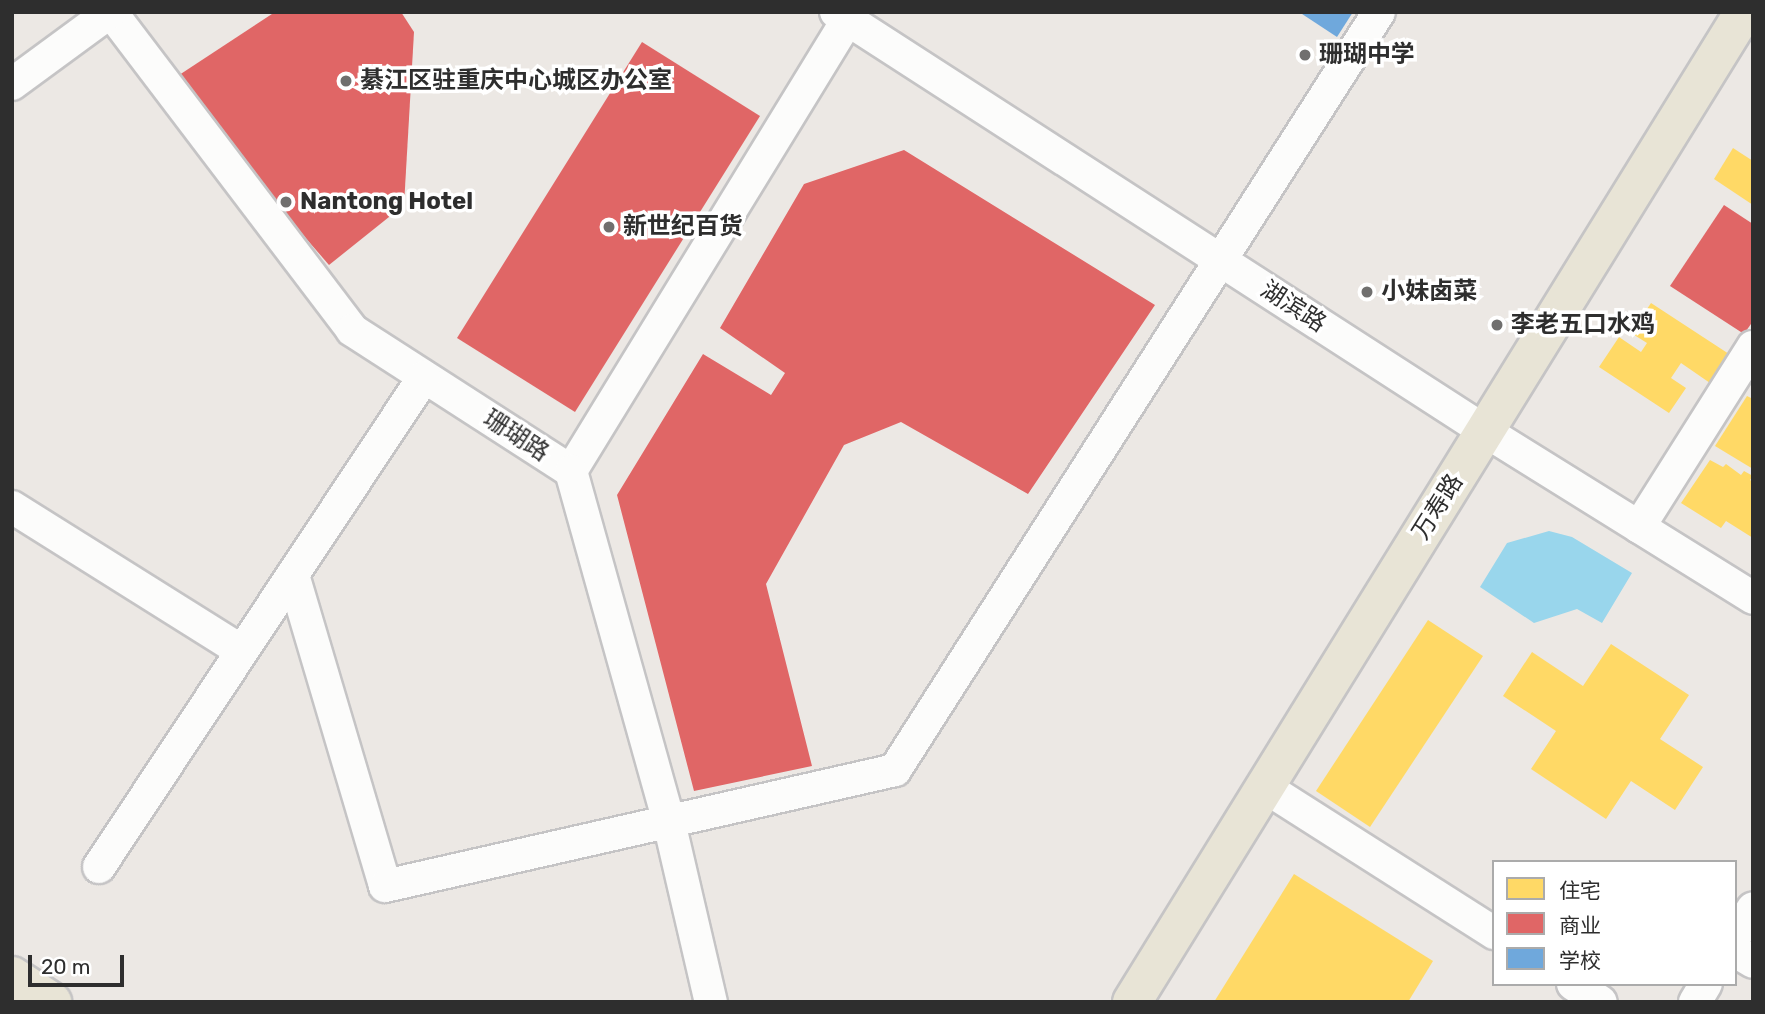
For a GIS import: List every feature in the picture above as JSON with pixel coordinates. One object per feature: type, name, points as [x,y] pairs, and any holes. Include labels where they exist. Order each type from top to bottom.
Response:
[{"type":"main road","name":"万寿路","points":[[1132,1002],[1744,12]]},
{"type":"main road","points":[[12,976],[52,1002]]},
{"type":"street","points":[[12,84],[111,12]]},
{"type":"street","name":"珊瑚路","points":[[111,12],[352,330],[571,471],[842,16]]},
{"type":"street","points":[[293,575],[385,886],[895,770],[1379,12]]},
{"type":"street","name":"湖滨路","points":[[842,16],[1485,431],[1753,598]]},
{"type":"street","points":[[1639,527],[1744,381],[1753,347]]},
{"type":"street","points":[[99,867],[424,377]]},
{"type":"street","points":[[571,471],[669,822],[711,1002]]},
{"type":"street","points":[[12,507],[242,651]]},
{"type":"street","points":[[1265,787],[1492,932]]},
{"type":"street","points":[[1737,933],[1753,908]]},
{"type":"street","points":[[1737,952],[1753,962]]},
{"type":"street","points":[[1576,986],[1601,1002]]},
{"type":"street","points":[[1695,1002],[1705,986]]},
{"type":"water","points":[[1549,531],[1572,537],[1632,573],[1602,623],[1577,609],[1534,623],[1480,587],[1507,543]]},
{"type":"building: 住宅","points":[[1733,148],[1753,161],[1753,205],[1714,179]]},
{"type":"building: 住宅","points":[[1651,303],[1729,354],[1710,383],[1681,363],[1671,378],[1686,388],[1669,413],[1599,367],[1619,337],[1641,352],[1647,343],[1631,333]]},
{"type":"building: 住宅","points":[[1747,396],[1753,399],[1753,469],[1715,446]]},
{"type":"building: 住宅","points":[[1710,460],[1723,467],[1726,464],[1741,475],[1744,471],[1753,476],[1750,480],[1753,482],[1753,538],[1726,521],[1721,528],[1681,503]]},
{"type":"building: 住宅","points":[[1428,620],[1483,656],[1370,827],[1316,791]]},
{"type":"building: 住宅","points":[[1611,644],[1689,695],[1660,739],[1703,767],[1675,810],[1631,781],[1606,819],[1531,769],[1556,731],[1503,696],[1532,652],[1583,686]]},
{"type":"building: 住宅","points":[[1294,874],[1433,961],[1408,1002],[1214,1002]]},
{"type":"building: 商业","points":[[275,12],[401,12],[414,32],[404,205],[329,265],[170,81]]},
{"type":"building: 商业","name":"新世纪百货","points":[[642,42],[760,116],[575,412],[457,338]]},
{"type":"building: 商业","points":[[904,150],[1155,305],[1028,494],[901,422],[844,445],[766,584],[812,766],[694,791],[617,495],[703,354],[771,395],[785,373],[720,328],[804,184]]},
{"type":"building: 商业","points":[[1724,205],[1753,224],[1753,321],[1744,334],[1670,286]]},
{"type":"building: 学校","points":[[1299,12],[1353,12],[1337,37]]},
{"type":"place","name":"珊瑚中学","points":[[1305,55]]},
{"type":"place","name":"綦江区驻重庆中心城区办公室","points":[[346,81]]},
{"type":"place","name":"Nantong Hotel","points":[[286,202]]},
{"type":"place","name":"新世纪百货","points":[[609,227]]},
{"type":"place","name":"小妹卤菜","points":[[1367,292]]},
{"type":"place","name":"李老五口水鸡","points":[[1497,325]]}]
